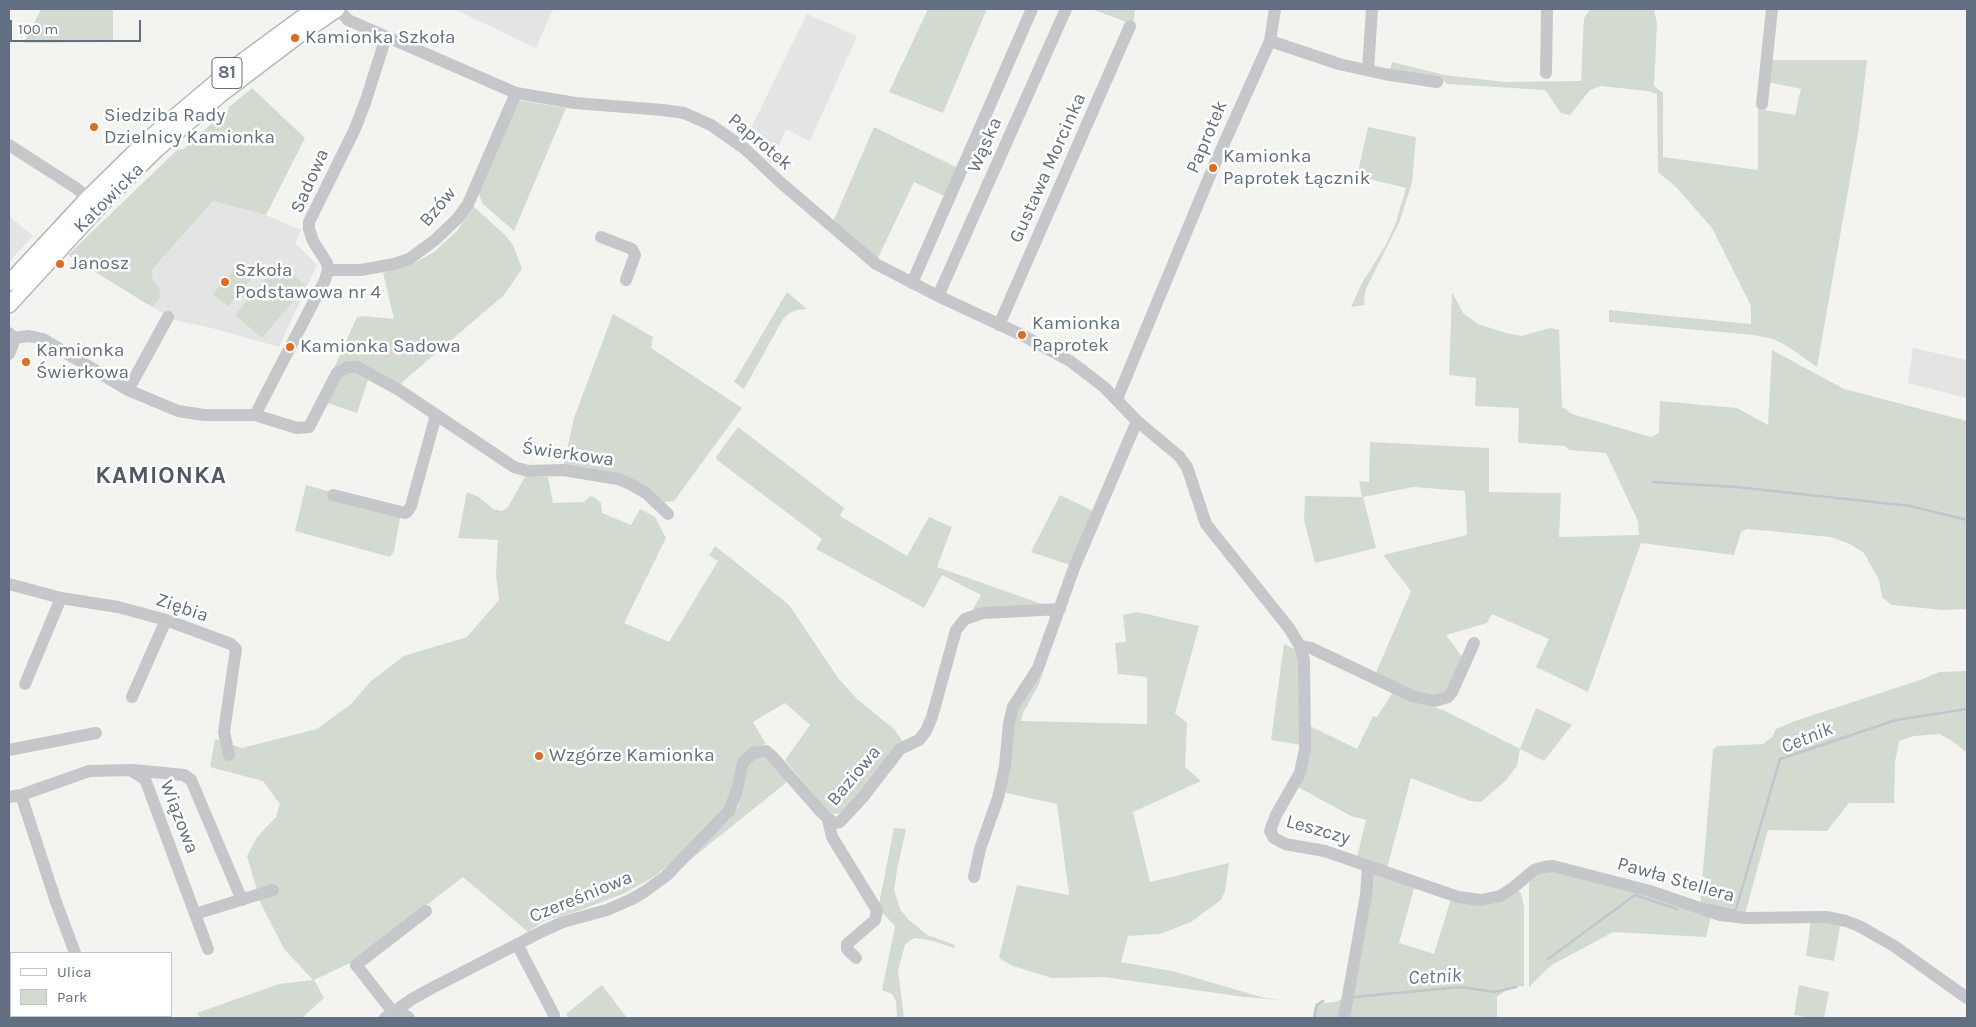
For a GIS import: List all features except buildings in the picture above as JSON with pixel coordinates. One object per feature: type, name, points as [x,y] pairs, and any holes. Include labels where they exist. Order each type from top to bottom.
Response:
[{"type":"main road","name":"Katowicka","points":[[9,283],[88,198],[134,153],[196,98],[314,9]]},
{"type":"main road","name":"Katowicka","points":[[9,305],[110,195],[157,149],[221,94],[294,38],[338,9]]},
{"type":"street","name":"Paprotek","points":[[338,9],[348,20],[516,93],[575,103],[684,113],[711,125],[744,148],[850,244],[876,264],[1070,361],[1088,373],[1117,399],[1137,421],[1179,456]]},
{"type":"street","points":[[912,283],[1032,9]]},
{"type":"street","name":"Wąska","points":[[938,296],[1066,9]]},
{"type":"street","name":"Paprotek","points":[[1117,399],[1231,127],[1270,41],[1274,9]]},
{"type":"street","points":[[1368,70],[1372,9]]},
{"type":"street","points":[[1546,73],[1547,9]]},
{"type":"street","points":[[1762,104],[1772,9]]},
{"type":"street","name":"Gustawa Morcinka","points":[[999,325],[1130,26]]},
{"type":"street","name":"Sadowa","points":[[328,270],[327,263],[313,241],[309,222],[355,128],[386,37]]},
{"type":"street","points":[[1270,41],[1339,64],[1437,82]]},
{"type":"street","name":"Bzów","points":[[328,270],[361,270],[394,264],[415,255],[435,240],[458,218],[468,204],[516,93]]},
{"type":"street","points":[[9,146],[76,188],[88,198]]},
{"type":"street","points":[[601,238],[632,249],[635,255],[626,280]]},
{"type":"street","points":[[255,415],[325,280],[328,270]]},
{"type":"street","points":[[128,390],[168,317]]},
{"type":"street","points":[[9,354],[13,344],[11,336]]},
{"type":"street","name":"Świerkowa","points":[[11,336],[29,336],[42,339],[128,390],[178,411],[204,415],[255,415],[297,428],[310,427],[337,373],[348,366],[357,367],[399,390],[514,467],[528,471],[570,471],[618,480],[646,493],[668,514]]},
{"type":"street","points":[[333,495],[407,512],[411,506],[436,415]]},
{"type":"street","points":[[974,877],[980,849],[998,798],[1005,766],[1011,714],[1017,700],[1038,668],[1093,520],[1137,421]]},
{"type":"street","name":"Leszczy","points":[[1179,456],[1188,467],[1206,524],[1257,586],[1300,646],[1305,673],[1305,749],[1300,773],[1276,815],[1270,831],[1274,838],[1285,844],[1325,851],[1368,866],[1366,895],[1344,1018]]},
{"type":"street","name":"Ziębia","points":[[9,584],[61,598],[118,607],[166,620],[230,644],[236,649],[224,732],[230,755]]},
{"type":"street","points":[[25,684],[61,598]]},
{"type":"street","name":"Baziowa","points":[[743,762],[753,753],[766,751],[828,820],[834,823],[840,822],[863,797],[900,749],[919,740],[926,731],[932,717],[956,630],[965,619],[983,612],[1060,609]]},
{"type":"street","points":[[132,697],[166,620]]},
{"type":"street","points":[[1300,646],[1311,648],[1412,696],[1435,701],[1448,697],[1452,692],[1474,643]]},
{"type":"street","points":[[9,750],[96,733]]},
{"type":"street","name":"Czereśniowa","points":[[392,1013],[432,988],[517,944],[563,922],[594,915],[632,900],[656,883],[675,867],[729,810],[737,790],[743,762]]},
{"type":"street","points":[[74,952],[15,796],[89,770],[130,770],[184,775],[191,780],[242,900]]},
{"type":"street","name":"Wiązowa","points":[[130,770],[145,779],[208,949]]},
{"type":"street","points":[[828,820],[832,837],[877,910],[874,920],[847,944],[847,949],[856,958]]},
{"type":"street","name":"Pawła Stellera","points":[[1368,866],[1458,897],[1481,900],[1500,896],[1534,870],[1553,866],[1650,891],[1720,916],[1746,918],[1826,917],[1846,921],[1859,926],[1894,946],[1967,998]]},
{"type":"street","points":[[195,914],[273,890]]},
{"type":"street","points":[[410,1018],[392,1013],[356,965],[426,911]]},
{"type":"street","points":[[517,944],[554,1018]]},
{"type":"shaded area","points":[[454,9],[553,9],[536,48]]},
{"type":"shaded area","points":[[807,14],[857,36],[810,141],[786,129],[771,164],[748,134]]},
{"type":"shaded area","name":"Szkoła Podstawowa nr 4","points":[[213,201],[266,215],[301,230],[295,243],[317,265],[279,347],[216,329],[174,320],[131,294]]},
{"type":"shaded area","points":[[9,216],[33,236],[9,262]]},
{"type":"shaded area","points":[[1913,348],[1967,360],[1967,398],[1908,383]]},
{"type":"green space","points":[[41,9],[113,9],[113,42],[24,43]]},
{"type":"green space","points":[[928,9],[987,9],[943,113],[889,92]]},
{"type":"green space","points":[[1091,9],[1135,9],[1134,20],[1127,22]]},
{"type":"green space","points":[[1590,9],[1654,9],[1657,24],[1654,86],[1663,93],[1663,157],[1758,170],[1758,109],[1795,115],[1801,89],[1768,82],[1771,60],[1867,60],[1859,128],[1817,367],[1787,346],[1773,339],[1754,335],[1609,322],[1609,310],[1751,324],[1751,306],[1712,228],[1676,187],[1658,172],[1657,94],[1647,91],[1601,86],[1590,90],[1570,115],[1561,113],[1545,90],[1448,84],[1441,80],[1390,71],[1392,62],[1445,75],[1505,82],[1581,81],[1584,18]]},
{"type":"green space","points":[[252,88],[305,138],[266,215],[213,201],[151,271],[153,280],[159,288],[160,296],[152,307],[68,255],[177,150],[184,149],[213,122],[216,124],[227,114],[229,107]]},
{"type":"green space","points":[[516,100],[566,108],[514,231],[483,204],[479,195],[479,188]]},
{"type":"green space","points":[[874,127],[958,168],[946,197],[914,182],[878,258],[833,222]]},
{"type":"green space","points":[[1368,127],[1416,137],[1412,183],[1399,223],[1366,289],[1365,305],[1351,307],[1362,283],[1387,243],[1396,222],[1406,188],[1357,176]]},
{"type":"green space","points":[[473,206],[505,235],[513,245],[522,269],[504,295],[399,385],[364,366],[334,368],[357,317],[394,319],[383,273],[416,262],[434,252],[458,230]]},
{"type":"green space","points":[[240,262],[255,274],[228,306],[213,294]]},
{"type":"green space","points":[[279,263],[306,286],[262,338],[235,315]]},
{"type":"green space","points":[[787,292],[807,309],[789,313],[783,319],[744,389],[734,382]]},
{"type":"green space","points":[[1452,292],[1463,313],[1478,324],[1521,336],[1550,328],[1559,330],[1562,407],[1572,414],[1651,437],[1659,433],[1660,401],[1737,408],[1768,425],[1772,350],[1844,389],[1967,421],[1967,609],[1943,610],[1892,605],[1882,597],[1879,580],[1864,553],[1850,544],[1831,537],[1747,529],[1741,532],[1734,555],[1641,543],[1588,692],[1536,667],[1549,639],[1492,614],[1487,623],[1446,635],[1463,658],[1449,690],[1432,698],[1375,675],[1411,591],[1383,555],[1467,535],[1465,491],[1413,487],[1363,497],[1376,548],[1315,563],[1304,520],[1305,496],[1362,497],[1359,481],[1369,482],[1370,442],[1489,448],[1489,492],[1561,493],[1559,537],[1639,535],[1638,521],[1606,453],[1569,450],[1565,446],[1518,443],[1519,408],[1475,406],[1476,378],[1449,375]]},
{"type":"green space","points":[[613,314],[653,337],[651,348],[742,408],[674,501],[663,502],[649,489],[563,467],[574,418]]},
{"type":"green space","points":[[351,370],[368,380],[357,413],[325,402],[339,375]]},
{"type":"green space","points":[[738,427],[844,508],[840,516],[907,556],[929,517],[952,527],[937,567],[1042,604],[972,611],[981,595],[942,575],[924,608],[816,549],[822,539],[717,460],[716,457]]},
{"type":"green space","points":[[525,477],[548,477],[553,503],[584,502],[590,496],[601,503],[602,513],[631,525],[640,509],[655,517],[666,538],[624,623],[669,642],[718,561],[709,555],[715,546],[789,605],[838,678],[857,699],[895,730],[903,742],[842,813],[833,814],[828,812],[785,760],[810,725],[785,703],[753,722],[766,744],[752,749],[738,770],[725,808],[680,855],[655,876],[625,893],[581,910],[544,921],[528,932],[463,877],[352,962],[314,980],[324,998],[302,1018],[200,1018],[197,1013],[279,984],[313,980],[284,949],[261,904],[247,856],[257,837],[276,817],[280,804],[263,781],[210,767],[215,739],[242,748],[317,729],[351,704],[371,681],[404,656],[467,637],[499,600],[496,574],[498,540],[458,538],[467,492],[479,497],[493,509],[502,511],[508,507]]},
{"type":"green space","points":[[306,485],[328,491],[327,496],[396,515],[400,518],[394,551],[390,557],[295,531]]},
{"type":"green space","points":[[1060,495],[1093,511],[1070,565],[1031,552]]},
{"type":"green space","points":[[1138,612],[1199,626],[1175,713],[1187,723],[1185,767],[1201,781],[1133,812],[1150,882],[1229,863],[1225,891],[1221,900],[1191,922],[1160,934],[1128,936],[1121,962],[1172,971],[1261,997],[1280,1000],[1244,997],[1104,977],[1052,978],[1013,966],[999,958],[1017,885],[1069,895],[1057,804],[1002,792],[1012,717],[1041,668],[1044,669],[1039,684],[1023,713],[1021,721],[1147,724],[1147,677],[1118,674],[1115,643],[1126,642],[1123,615]]},
{"type":"green space","points":[[1284,644],[1295,649],[1301,670],[1302,745],[1271,740]]},
{"type":"green space","points":[[1967,671],[1967,753],[1954,742],[1939,734],[1914,736],[1899,741],[1895,762],[1894,803],[1849,803],[1827,831],[1768,830],[1745,914],[1700,906],[1713,750],[1717,746],[1763,744],[1772,737],[1776,729],[1792,722],[1939,672]]},
{"type":"green space","points":[[1393,692],[1445,711],[1520,749],[1517,766],[1506,780],[1481,802],[1470,801],[1411,778],[1387,868],[1357,857],[1366,820],[1351,816],[1298,787],[1310,726],[1357,749],[1373,716],[1377,717]]},
{"type":"green space","points":[[1536,708],[1572,725],[1544,761],[1520,749]]},
{"type":"green space","points":[[761,757],[769,760],[787,782],[671,875],[730,819],[738,807],[747,765],[753,759]]},
{"type":"green space","points":[[894,828],[906,829],[894,890],[900,909],[908,919],[927,935],[955,945],[954,948],[916,938],[910,940],[905,945],[898,970],[904,1018],[897,1018],[896,1001],[892,994],[882,990],[895,926],[880,910],[879,904]]},
{"type":"green space","points":[[1546,870],[1650,894],[1711,916],[1706,937],[1613,932],[1550,966],[1529,987],[1530,879]]},
{"type":"green space","points":[[1374,873],[1415,885],[1399,943],[1434,954],[1451,899],[1517,891],[1521,893],[1524,907],[1524,986],[1511,987],[1497,997],[1497,1018],[1347,1018],[1370,878]]},
{"type":"green space","points":[[1811,920],[1840,926],[1834,961],[1806,956]]},
{"type":"green space","points":[[602,985],[627,1018],[569,1018],[566,1014]]},
{"type":"green space","points":[[1799,985],[1829,992],[1824,1018],[1794,1015]]},
{"type":"green space","points":[[1344,998],[1340,1018],[1313,1018],[1315,1004],[1335,1002]]},
{"type":"waterway","points":[[1653,482],[1737,487],[1910,506],[1967,520]]},
{"type":"waterway","name":"Cetnik","points":[[1709,905],[1734,911],[1736,909],[1780,759],[1896,720],[1967,709]]},
{"type":"waterway","name":"Cetnik","points":[[1548,959],[1635,895],[1677,909]]},
{"type":"waterway","name":"Cetnik","points":[[1354,997],[1460,987],[1495,992],[1516,987]]},
{"type":"waterway","name":"Cetnik","points":[[1314,1018],[1317,1005],[1323,1001]]},
{"type":"place","name":"Kamionka Szkoła","points":[[295,38]]},
{"type":"place","name":"Siedziba Rady Dzielnicy Kamionka","points":[[94,127]]},
{"type":"place","name":"Kamionka Paprotek Łącznik","points":[[1213,168]]},
{"type":"place","name":"Janosz","points":[[60,264]]},
{"type":"place","name":"Szkoła Podstawowa nr 4","points":[[225,282]]},
{"type":"place","name":"Kamionka Paprotek","points":[[1022,335]]},
{"type":"place","name":"Kamionka Sadowa","points":[[290,347]]},
{"type":"place","name":"Kamionka Świerkowa","points":[[26,362]]},
{"type":"place","name":"Wzgórze Kamionka","points":[[539,756]]},
{"type":"district","name":"KAMIONKA","points":[[161,476]]}]
